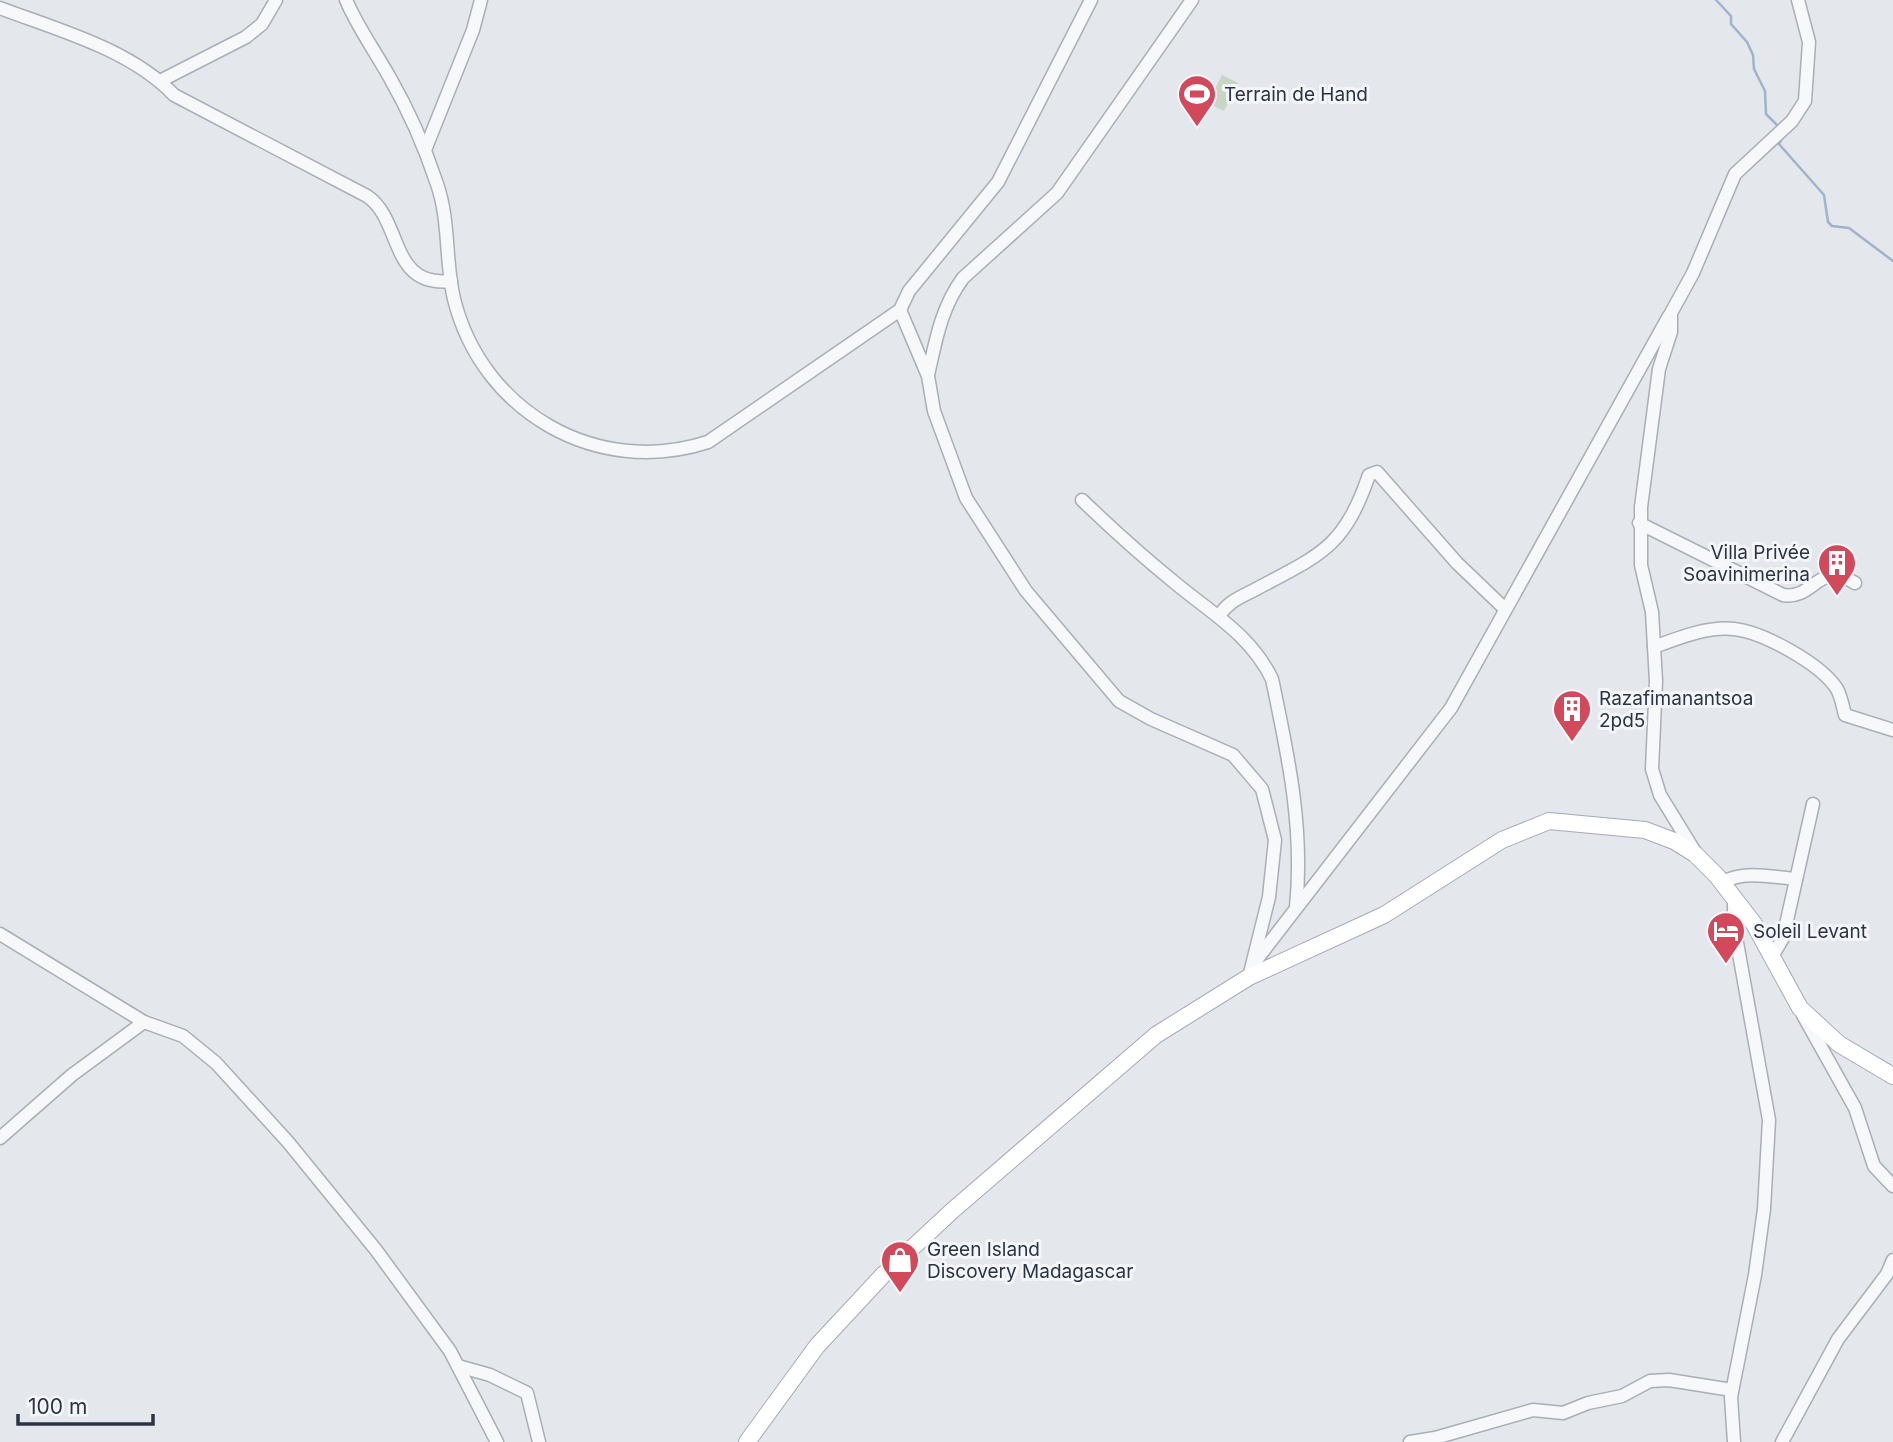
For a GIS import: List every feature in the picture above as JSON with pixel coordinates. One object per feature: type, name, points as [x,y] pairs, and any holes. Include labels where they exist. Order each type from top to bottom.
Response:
[{"type":"main road","points":[[747,1442],[817,1346],[917,1242],[1156,1035],[1252,970],[1384,915],[1502,840],[1549,821],[1645,830],[1674,841],[1695,853],[1734,896],[1773,955],[1800,1009],[1839,1044],[1893,1076]]},
{"type":"street","points":[[160,81],[246,37],[262,24],[276,0]]},
{"type":"street","points":[[346,0],[372,52],[394,85],[425,150],[439,187],[454,300],[471,347],[490,375],[526,412],[601,448],[639,453],[678,452],[708,442],[799,376],[900,310],[909,291],[998,182],[1091,0]]},
{"type":"street","points":[[425,150],[473,30],[481,0]]},
{"type":"street","points":[[928,376],[940,322],[963,278],[1057,193],[1192,0]]},
{"type":"street","points":[[1252,970],[1277,938],[1296,907],[1451,708],[1693,273],[1735,174],[1801,111],[1805,101],[1809,42],[1798,0]]},
{"type":"street","points":[[0,8],[114,54],[160,81],[174,95],[376,202],[394,245],[416,276],[438,282],[451,281]]},
{"type":"street","points":[[900,310],[928,376],[934,411],[966,498],[995,545],[1049,620],[1119,701],[1151,719],[1233,755],[1262,789],[1275,840],[1269,897],[1257,932],[1252,970]]},
{"type":"street","points":[[1671,313],[1671,332],[1659,369],[1639,523],[1641,565],[1652,612],[1654,647],[1652,769],[1660,795],[1695,853]]},
{"type":"street","points":[[1219,616],[1227,603],[1300,568],[1337,540],[1360,500],[1369,475],[1377,472],[1457,563],[1504,609]]},
{"type":"street","points":[[1082,500],[1173,581],[1240,633],[1264,663],[1272,678],[1294,785],[1300,869],[1296,907]]},
{"type":"street","points":[[1639,523],[1783,595],[1798,595],[1833,574],[1842,575],[1855,583]]},
{"type":"street","points":[[1654,647],[1692,634],[1725,629],[1753,634],[1815,668],[1837,688],[1845,715],[1893,730]]},
{"type":"street","points":[[1773,955],[1783,938],[1813,804]]},
{"type":"street","points":[[1723,882],[1751,875],[1796,879]]},
{"type":"street","points":[[1734,896],[1734,926],[1769,1120],[1764,1209],[1755,1275],[1732,1390],[1734,1442]]},
{"type":"street","points":[[0,934],[144,1022],[183,1036],[216,1063],[376,1250],[458,1366],[497,1442]]},
{"type":"street","points":[[1800,1009],[1855,1108],[1874,1166],[1893,1186]]},
{"type":"street","points":[[0,1138],[72,1074],[144,1022]]},
{"type":"street","points":[[1782,1442],[1838,1339],[1887,1273],[1893,1260]]},
{"type":"street","points":[[458,1366],[490,1376],[527,1394],[540,1442]]},
{"type":"street","points":[[1410,1442],[1435,1438],[1533,1410],[1563,1413],[1588,1403],[1622,1396],[1650,1381],[1669,1380],[1732,1390]]},
{"type":"green space","points":[[1222,75],[1238,83],[1224,111],[1208,103]]},
{"type":"waterway","points":[[1716,0],[1731,16],[1731,24],[1747,42],[1753,55],[1754,69],[1765,91],[1766,114],[1779,127]]},
{"type":"waterway","points":[[1783,137],[1779,144],[1824,195],[1828,222],[1832,226],[1849,228],[1893,261]]},
{"type":"place","name":"Terrain de Hand","points":[[1197,128]]},
{"type":"place","name":"Villa Privée Soavinimerina","points":[[1837,597]]},
{"type":"place","name":"Razafimanantsoa 2pd5","points":[[1572,743]]},
{"type":"place","name":"Soleil Levant","points":[[1726,965]]},
{"type":"place","name":"Green Island Discovery Madagascar","points":[[900,1294]]}]
